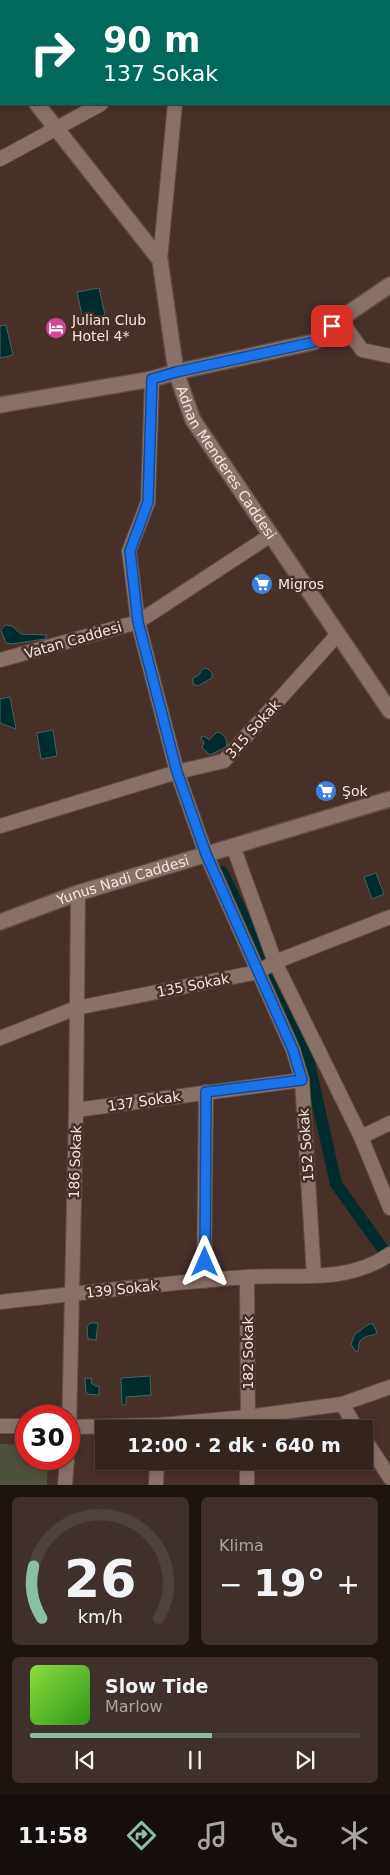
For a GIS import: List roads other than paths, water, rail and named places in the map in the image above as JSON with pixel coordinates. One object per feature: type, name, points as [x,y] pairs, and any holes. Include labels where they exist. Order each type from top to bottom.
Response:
[{"type":"street","name":"Adnan Menderes Caddesi","points":[[38,105],[160,260],[176,372],[193,420],[390,711]]},
{"type":"street","points":[[0,159],[99,105]]},
{"type":"street","points":[[160,260],[175,105]]},
{"type":"street","points":[[0,405],[152,379],[314,342],[340,319],[390,285]]},
{"type":"street","points":[[340,319],[362,350],[390,356]]},
{"type":"street","name":"152 Sokak","points":[[152,379],[148,502],[130,551],[138,622],[177,772],[206,854],[361,1136],[390,1208]]},
{"type":"street","name":"Vatan Caddesi","points":[[0,660],[138,622],[271,535]]},
{"type":"street","name":"315 Sokak","points":[[0,826],[177,772],[224,761],[338,634]]},
{"type":"street","name":"Yunus Nadi Caddesi","points":[[0,922],[78,893],[390,798]]},
{"type":"street","name":"152 Sokak","points":[[233,846],[267,967],[302,1080],[314,1276]]},
{"type":"street","name":"186 Sokak","points":[[69,1405],[76,1110],[78,893]]},
{"type":"street","name":"135 Sokak","points":[[0,1038],[76,1008],[267,967],[390,917]]},
{"type":"street","name":"137 Sokak","points":[[76,1110],[302,1080]]},
{"type":"street","points":[[204,1281],[206,1092]]},
{"type":"street","points":[[361,1136],[390,1123]]},
{"type":"street","name":"139 Sokak","points":[[0,1302],[248,1277],[314,1276],[363,1268],[386,1257]]},
{"type":"street","name":"182 Sokak","points":[[248,1277],[248,1420]]},
{"type":"street","points":[[263,1420],[342,1404],[390,1387]]},
{"type":"street","points":[[342,1404],[352,1420]]},
{"type":"street","points":[[0,1426],[15,1426]]},
{"type":"street","points":[[80,1427],[95,1427]]},
{"type":"street","points":[[373,1452],[390,1478]]},
{"type":"street","points":[[65,1485],[66,1470]]},
{"type":"street","points":[[156,1485],[157,1470]]},
{"type":"street","points":[[247,1470],[247,1485]]},
{"type":"water","points":[[99,288],[105,315],[83,320],[77,292]]},
{"type":"water","points":[[6,325],[13,355],[0,358],[0,326]]},
{"type":"water","points":[[5,625],[12,626],[21,634],[47,635],[45,639],[12,644],[6,643],[1,630]]},
{"type":"water","points":[[205,668],[212,673],[212,678],[198,686],[193,684],[193,678],[198,676]]},
{"type":"water","points":[[10,697],[16,729],[0,723],[0,699]]},
{"type":"water","points":[[53,730],[57,756],[41,759],[37,733]]},
{"type":"water","points":[[217,732],[225,737],[226,747],[210,755],[202,748],[204,742],[201,737],[204,736],[209,740]]},
{"type":"water","points":[[376,873],[384,894],[372,899],[364,877]]},
{"type":"water","points":[[90,1323],[98,1323],[96,1340],[88,1339],[87,1327]]},
{"type":"water","points":[[369,1324],[373,1324],[377,1332],[361,1340],[358,1351],[355,1351],[351,1344],[355,1334]]},
{"type":"water","points":[[150,1376],[151,1395],[126,1397],[126,1405],[122,1405],[121,1378]]},
{"type":"water","points":[[85,1378],[92,1379],[91,1383],[99,1386],[99,1395],[86,1393]]},
{"type":"waterway","points":[[222,872],[304,1042],[336,1184],[390,1259]]},
{"type":"place","name":"Julian Club Hotel 4*","points":[[56,328]]},
{"type":"place","name":"Migros","points":[[262,584]]},
{"type":"place","name":"Şok","points":[[326,791]]}]
